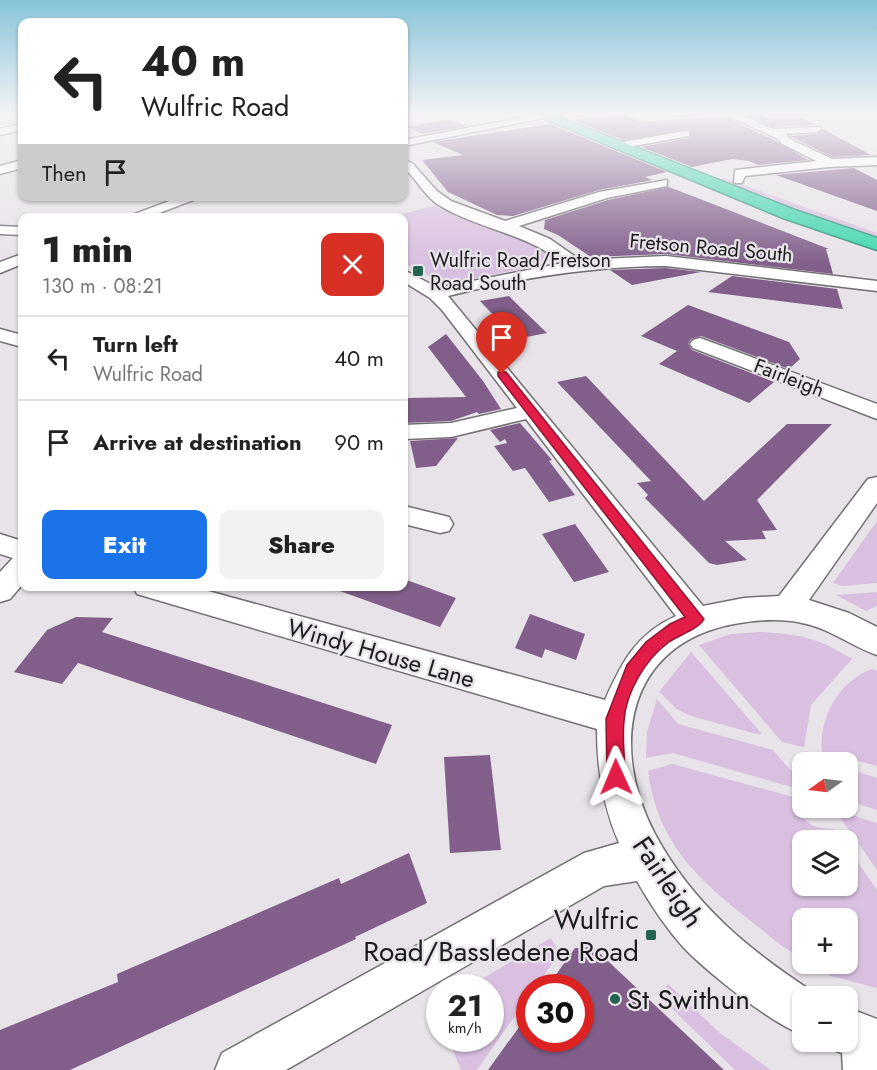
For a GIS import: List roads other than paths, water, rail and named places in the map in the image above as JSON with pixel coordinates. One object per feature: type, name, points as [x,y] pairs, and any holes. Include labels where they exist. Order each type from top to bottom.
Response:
[{"type":"highway","points":[[662,164],[789,214],[877,244]]},
{"type":"highway","points":[[696,164],[877,230]]},
{"type":"street","points":[[738,180],[739,173],[817,164]]},
{"type":"street","points":[[2,168],[18,165]]},
{"type":"street","points":[[408,167],[413,170],[423,186],[441,201],[460,211],[543,242],[575,264]]},
{"type":"street","points":[[504,226],[604,195],[665,182]]},
{"type":"street","points":[[146,213],[183,201]]},
{"type":"street","points":[[0,230],[18,231]]},
{"type":"street","points":[[0,268],[18,261]]},
{"type":"street","name":"Fretson Road South","points":[[436,294],[575,264],[612,261],[666,261],[877,286]]},
{"type":"street","points":[[408,277],[436,294],[696,619]]},
{"type":"street","points":[[0,335],[18,340]]},
{"type":"street","name":"Fairleigh","points":[[700,344],[877,412]]},
{"type":"street","points":[[408,433],[414,434],[466,426],[531,411]]},
{"type":"street","points":[[788,607],[877,485]]},
{"type":"street","points":[[408,516],[440,524]]},
{"type":"street","points":[[0,544],[18,550]]},
{"type":"street","points":[[0,591],[18,571]]},
{"type":"street","name":"Windy House Lane","points":[[165,591],[615,719]]},
{"type":"street","name":"Fairleigh","points":[[792,1005],[773,994],[699,932],[645,859],[626,817],[616,777],[615,719],[632,670],[652,646],[675,628],[696,619],[749,608],[788,607],[841,622],[877,642]]},
{"type":"street","points":[[239,1070],[598,867],[645,859]]},
{"type":"place","name":"Wulfric Road/Fretson Road South","points":[[418,271]]},
{"type":"place","name":"Wulfric Road/Bassledene Road","points":[[651,935]]},
{"type":"place","name":"St Swithun","points":[[615,999]]}]
